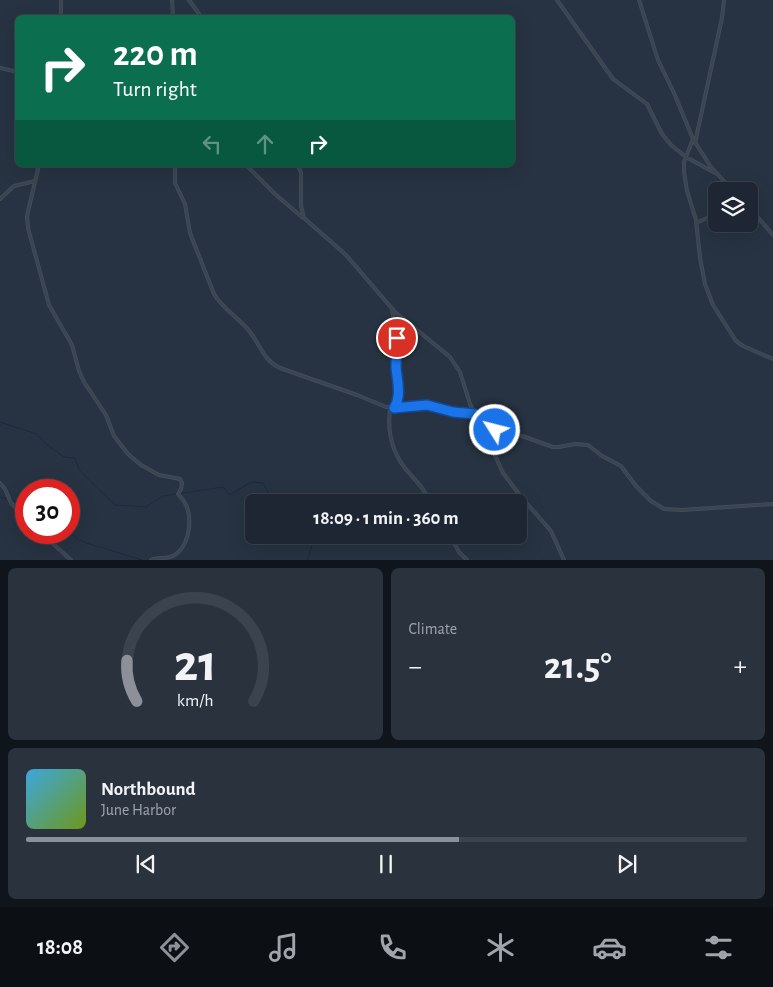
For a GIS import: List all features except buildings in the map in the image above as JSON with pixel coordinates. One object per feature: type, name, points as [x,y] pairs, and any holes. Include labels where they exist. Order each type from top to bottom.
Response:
[{"type":"street","points":[[60,15],[61,0]]},
{"type":"street","points":[[172,0],[173,15]]},
{"type":"street","points":[[189,0],[200,15]]},
{"type":"street","points":[[557,0],[613,79],[647,104],[666,139],[686,157],[717,174]]},
{"type":"street","points":[[638,0],[658,60],[694,141],[725,182]]},
{"type":"street","points":[[724,0],[722,18],[694,141],[683,166],[685,184],[696,223],[703,276],[714,305],[736,342],[773,359]]},
{"type":"street","points":[[0,68],[15,71]]},
{"type":"street","points":[[38,167],[27,216],[28,228],[50,305],[72,345],[79,371],[106,415],[114,436],[134,460],[160,475],[180,479],[182,483],[178,494],[186,504],[189,518],[188,536],[174,555],[169,558],[151,560]]},
{"type":"street","points":[[175,167],[175,183],[185,204],[189,231],[214,294],[250,332],[270,361],[280,368],[390,408],[427,405],[453,412],[475,414]]},
{"type":"street","points":[[248,167],[346,255],[392,308],[450,357],[463,379],[475,414],[486,428],[494,454],[503,473],[551,531],[564,560]]},
{"type":"street","points":[[299,167],[301,173],[301,206],[304,218]]},
{"type":"street","points":[[0,199],[14,186],[35,181]]},
{"type":"street","points":[[696,223],[708,218]]},
{"type":"street","points":[[758,218],[773,235]]},
{"type":"street","points":[[392,308],[397,338],[396,366],[398,386],[397,402],[394,408]]},
{"type":"street","points":[[390,408],[389,431],[395,451],[408,472],[426,494]]},
{"type":"street","points":[[486,428],[522,436],[553,447],[575,444],[588,446],[621,466],[651,502],[664,509],[682,510],[773,504]]},
{"type":"street","points":[[0,483],[9,500],[15,506]]},
{"type":"street","points":[[53,544],[71,560]]},
{"type":"street","points":[[455,544],[467,560]]},
{"type":"waterway","points":[[0,422],[36,434],[64,457],[75,458],[79,470],[115,505],[146,507],[163,496],[223,487],[230,495],[251,482],[263,483],[269,494]]},
{"type":"waterway","points":[[0,497],[15,501]]},
{"type":"waterway","points":[[80,540],[142,560]]},
{"type":"waterway","points":[[308,560],[312,544]]},
{"type":"route","points":[[397,338],[396,371],[398,390],[397,402],[394,408],[427,405],[460,414],[475,414],[486,428],[495,430]]}]
